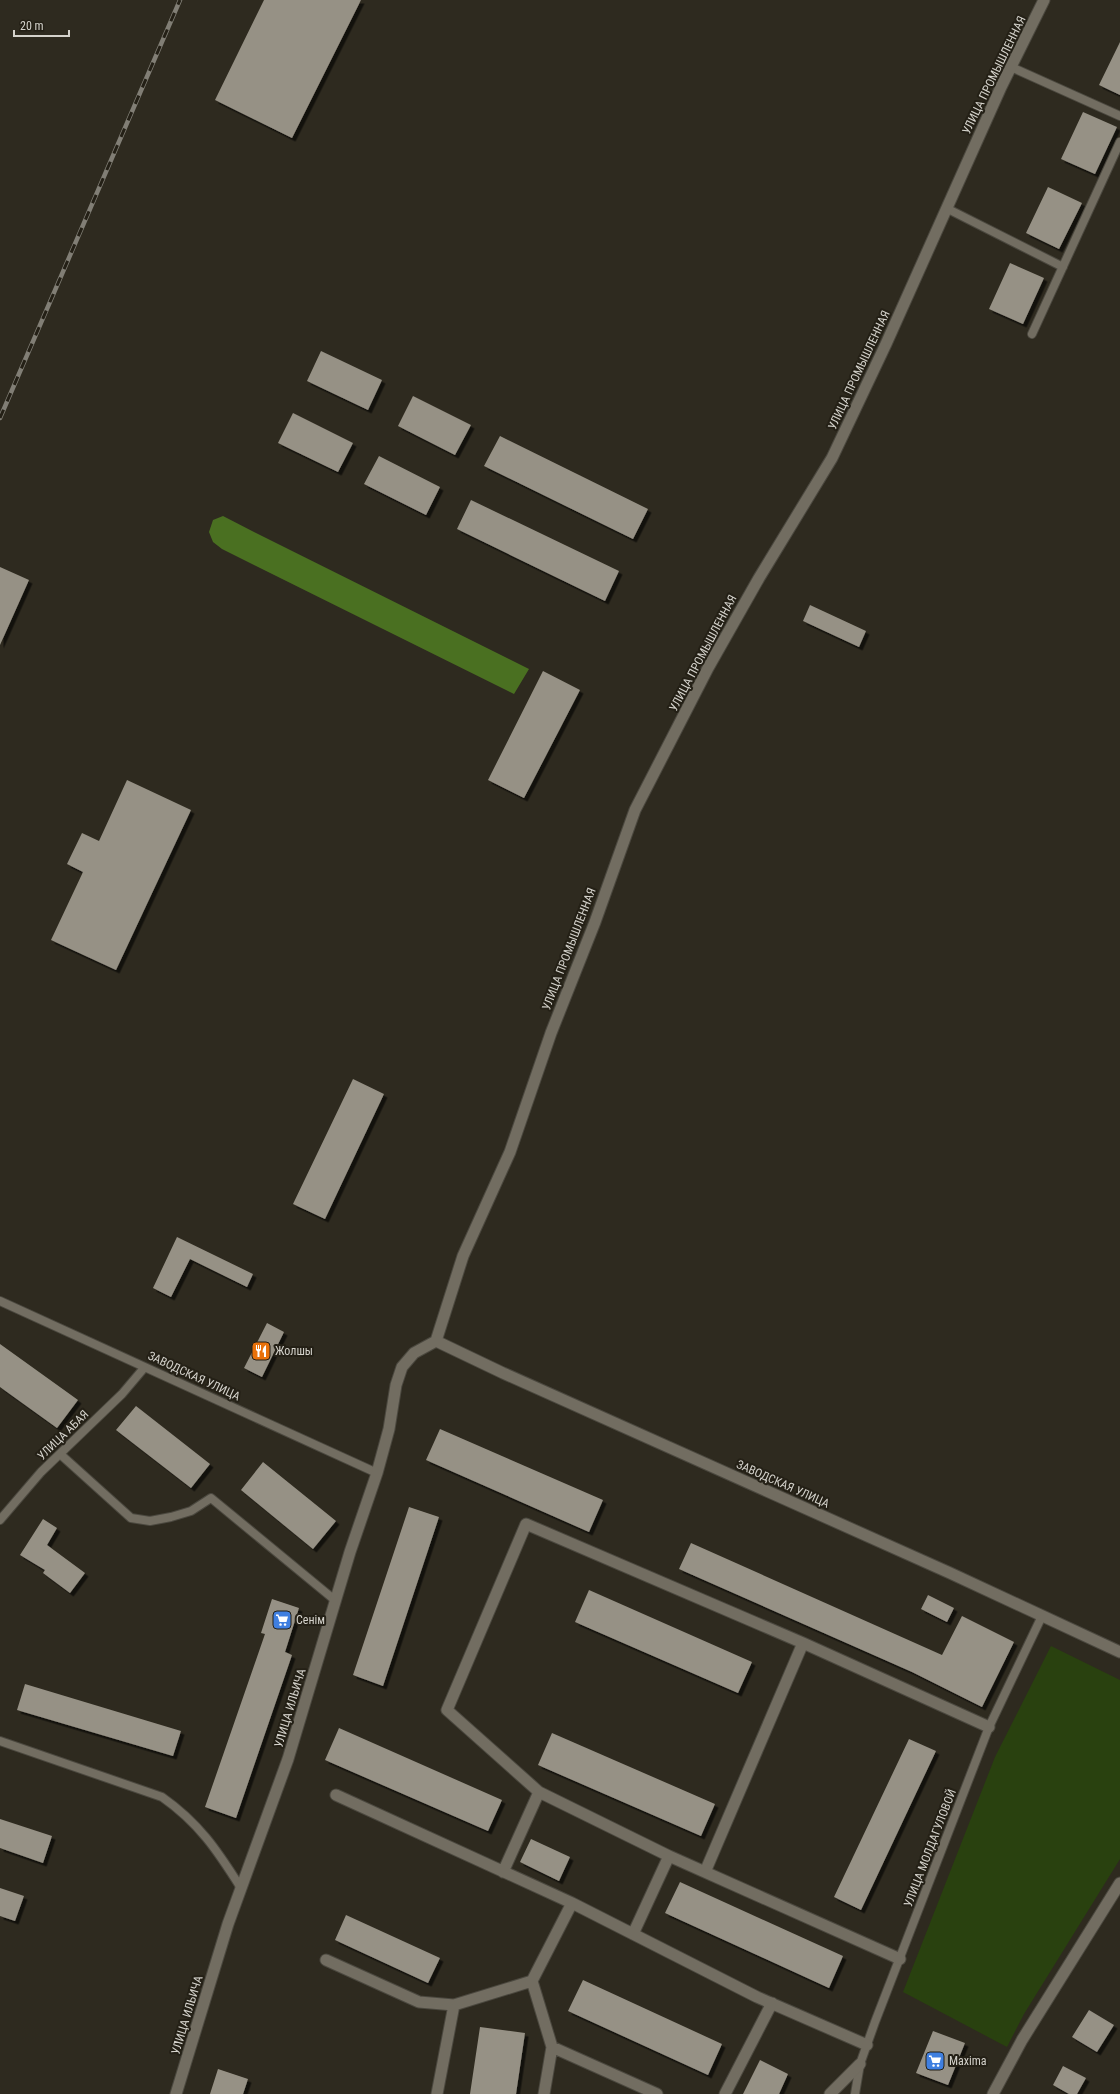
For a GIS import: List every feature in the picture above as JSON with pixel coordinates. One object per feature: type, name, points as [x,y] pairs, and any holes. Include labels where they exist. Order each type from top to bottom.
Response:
[{"type":"street","name":"УЛИЦА ПРОМЫШЛЕННАЯ","points":[[436,1341],[464,1256],[510,1152],[551,1032],[595,922],[635,810],[708,668],[759,578],[832,458],[886,344],[946,208],[1011,67],[1044,0]]},
{"type":"street","name":"УЛИЦА ИЛЬИЧА","points":[[176,2094],[228,1924],[288,1759],[377,1473],[389,1429],[396,1385],[402,1367],[414,1353],[436,1341]]},
{"type":"street","name":"ЗАВОДСКАЯ УЛИЦА","points":[[436,1341],[510,1376],[1120,1652]]},
{"type":"street","points":[[900,1959],[669,1856],[539,1792],[446,1710],[526,1524],[803,1643],[989,1728]]},
{"type":"street","points":[[705,1872],[803,1643]]},
{"type":"street","points":[[503,1872],[539,1792]]},
{"type":"street","points":[[336,1795],[572,1903],[772,2003],[867,2045]]},
{"type":"street","points":[[633,1934],[669,1856]]},
{"type":"street","points":[[993,2094],[1022,2040],[1120,1883]]},
{"type":"street","points":[[544,2094],[552,2047],[532,1981],[572,1903]]},
{"type":"street","points":[[326,1960],[419,2002],[454,2005],[532,1981]]},
{"type":"street","points":[[725,2094],[772,2003]]},
{"type":"street","points":[[437,2094],[454,2005]]},
{"type":"street","points":[[552,2047],[656,2094]]},
{"type":"street","points":[[830,2094],[860,2064]]},
{"type":"lane","points":[[1011,67],[1120,116]]},
{"type":"lane","points":[[1032,334],[1120,142]]},
{"type":"lane","points":[[946,208],[1063,267]]},
{"type":"lane","name":"ЗАВОДСКАЯ УЛИЦА","points":[[0,1301],[377,1473]]},
{"type":"lane","name":"УЛИЦА АБАЯ","points":[[0,1520],[41,1472],[122,1394],[144,1368]]},
{"type":"lane","points":[[60,1454],[131,1518],[150,1521],[191,1512],[211,1498],[336,1601]]},
{"type":"lane","name":"УЛИЦА МОЛДАГУЛОВОЙ","points":[[854,2094],[860,2064],[867,2045],[989,1728],[1042,1616]]},
{"type":"lane","points":[[0,1741],[162,1797],[181,1810],[202,1831],[241,1888]]},
{"type":"green space","points":[[223,516],[529,669],[514,694],[222,549],[213,542],[209,532],[213,520]]},
{"type":"green space","points":[[1051,1646],[1120,1680],[1120,1859],[1024,2014],[1007,2047],[903,1992],[995,1757]]},
{"type":"building","points":[[264,0],[361,0],[292,138],[215,100]]},
{"type":"building","points":[[1120,42],[1120,95],[1099,85]]},
{"type":"building","points":[[1083,112],[1117,127],[1095,174],[1061,159]]},
{"type":"building","points":[[1048,187],[1082,203],[1059,249],[1026,233]]},
{"type":"building","points":[[1010,263],[1044,278],[1023,324],[989,309]]},
{"type":"building","points":[[321,351],[382,380],[368,410],[307,381]]},
{"type":"building","points":[[413,396],[471,425],[455,455],[398,426]]},
{"type":"building","points":[[293,413],[353,443],[338,472],[278,443]]},
{"type":"building","points":[[500,436],[648,509],[633,539],[484,466]]},
{"type":"building","points":[[379,456],[440,487],[426,515],[364,484]]},
{"type":"building","points":[[471,500],[619,571],[605,601],[457,529]]},
{"type":"building","points":[[0,567],[29,580],[0,645]]},
{"type":"building","points":[[810,605],[866,631],[859,647],[803,621]]},
{"type":"building","points":[[543,671],[580,690],[524,798],[488,780]]},
{"type":"building","points":[[127,780],[191,810],[116,970],[51,940],[83,872],[67,864],[82,833],[99,841]]},
{"type":"building","points":[[353,1079],[384,1094],[325,1219],[293,1204]]},
{"type":"building","points":[[177,1237],[253,1274],[247,1287],[190,1259],[171,1297],[153,1288]]},
{"type":"building","points":[[267,1323],[284,1332],[262,1377],[244,1368]]},
{"type":"building","points":[[0,1344],[78,1400],[57,1428],[0,1387]]},
{"type":"building","points":[[136,1406],[210,1464],[191,1488],[116,1430]]},
{"type":"building","points":[[440,1429],[603,1500],[589,1532],[426,1460]]},
{"type":"building","points":[[263,1462],[336,1521],[313,1549],[241,1490]]},
{"type":"building","points":[[409,1507],[439,1517],[383,1686],[353,1675]]},
{"type":"building","points":[[43,1519],[57,1528],[47,1545],[85,1573],[70,1593],[43,1573],[45,1570],[20,1555]]},
{"type":"building","points":[[691,1543],[942,1655],[962,1616],[1014,1642],[982,1707],[912,1672],[679,1569]]},
{"type":"building","points":[[589,1590],[752,1662],[738,1693],[575,1622]]},
{"type":"building","points":[[928,1595],[954,1608],[947,1622],[921,1609]]},
{"type":"building","points":[[272,1599],[299,1608],[285,1652],[292,1655],[236,1818],[205,1807],[265,1634],[261,1633]]},
{"type":"building","points":[[25,1684],[181,1731],[173,1756],[17,1710]]},
{"type":"building","points":[[339,1728],[502,1800],[488,1831],[325,1760]]},
{"type":"building","points":[[552,1733],[715,1804],[701,1836],[538,1765]]},
{"type":"building","points":[[909,1739],[936,1751],[861,1910],[834,1897]]},
{"type":"building","points":[[0,1819],[52,1836],[43,1863],[0,1848]]},
{"type":"building","points":[[531,1839],[570,1857],[559,1881],[520,1862]]},
{"type":"building","points":[[680,1882],[843,1956],[829,1988],[665,1913]]},
{"type":"building","points":[[0,1888],[24,1896],[15,1921],[0,1916]]},
{"type":"building","points":[[346,1915],[440,1958],[428,1983],[335,1940]]},
{"type":"building","points":[[583,1980],[722,2044],[708,2075],[568,2011]]},
{"type":"building","points":[[1089,2010],[1114,2025],[1097,2052],[1072,2037]]},
{"type":"building","points":[[480,2027],[525,2033],[516,2094],[470,2094]]},
{"type":"building","points":[[933,2031],[965,2043],[948,2085],[916,2073]]},
{"type":"building","points":[[760,2060],[788,2074],[779,2094],[743,2094]]},
{"type":"building","points":[[1063,2066],[1086,2078],[1077,2094],[1069,2094],[1053,2085]]},
{"type":"building","points":[[218,2069],[248,2079],[243,2094],[210,2094]]},
{"type":"railway","points":[[0,418],[180,0]]},
{"type":"place","name":"Жолшы","points":[[261,1351]]},
{"type":"place","name":"Сенiм","points":[[282,1620]]},
{"type":"place","name":"Maxima","points":[[935,2061]]}]
